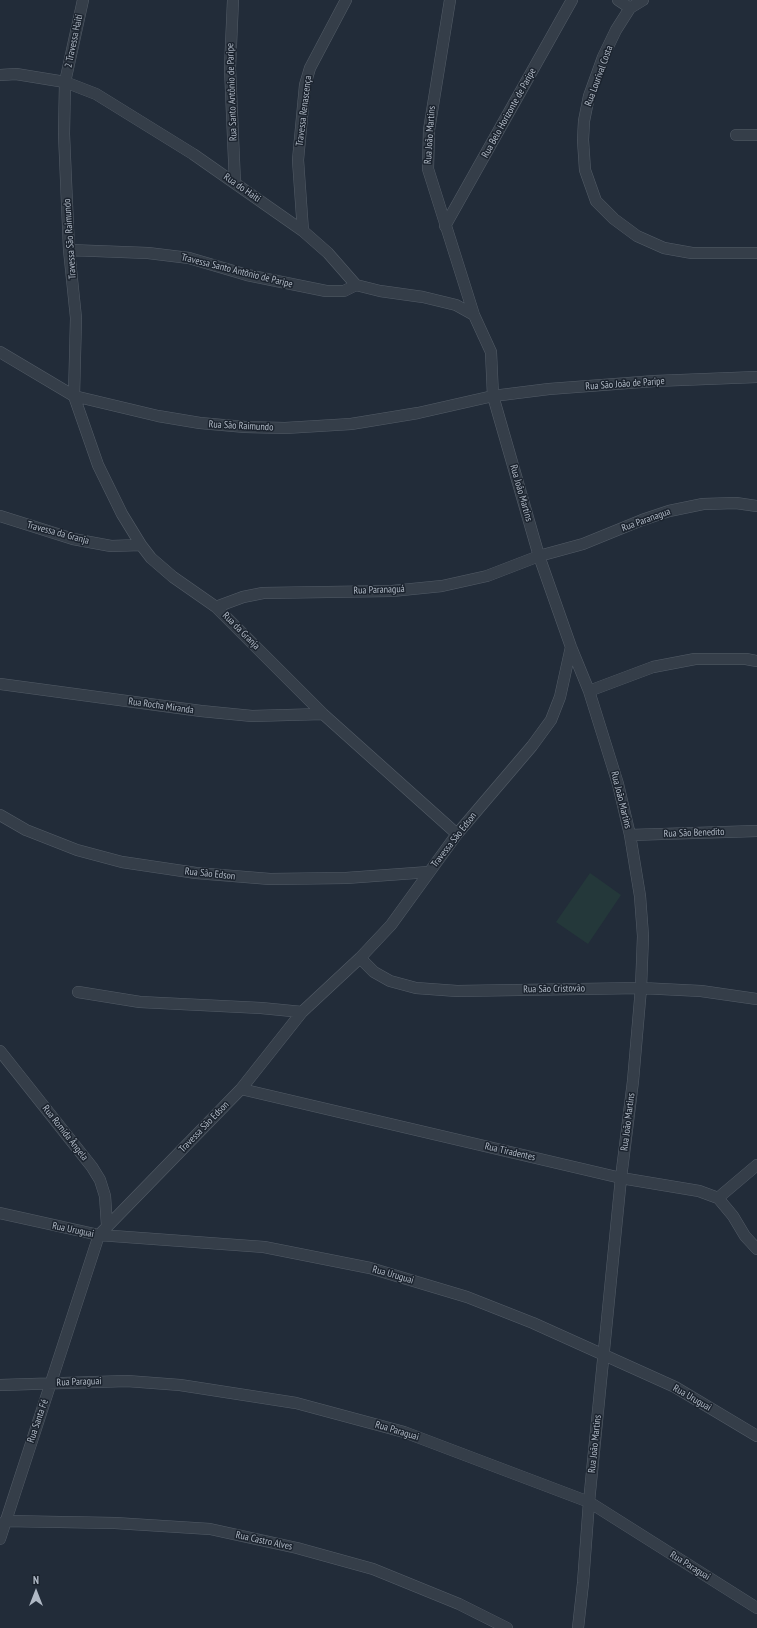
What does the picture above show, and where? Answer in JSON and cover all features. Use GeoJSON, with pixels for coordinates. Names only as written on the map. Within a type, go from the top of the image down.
{"type":"FeatureCollection","features":[{"type":"Feature","properties":{"kind":"street","name":"2 Travessa Haiti"},"geometry":{"type":"LineString","coordinates":[[65,82],[83,0]]}},
{"type":"Feature","properties":{"kind":"street","name":"Rua Santo Antônio de Paripe"},"geometry":{"type":"LineString","coordinates":[[233,0],[230,68],[235,184]]}},
{"type":"Feature","properties":{"kind":"street","name":"Travessa Renascença"},"geometry":{"type":"LineString","coordinates":[[303,231],[298,160],[305,85],[310,68],[346,0]]}},
{"type":"Feature","properties":{"kind":"street","name":"Rua João Martins"},"geometry":{"type":"LineString","coordinates":[[450,0],[434,95],[428,146],[428,169],[474,315],[491,352],[493,396],[539,556],[588,691],[618,784],[630,835],[640,896],[643,936],[641,988],[633,1081],[621,1178],[588,1502],[583,1583],[578,1628]]}},
{"type":"Feature","properties":{"kind":"street","name":"Rua Belo Horizonte de Paripe"},"geometry":{"type":"LineString","coordinates":[[445,226],[572,0]]}},
{"type":"Feature","properties":{"kind":"street"},"geometry":{"type":"LineString","coordinates":[[618,0],[630,8]]}},
{"type":"Feature","properties":{"kind":"street","name":"Rua Lourival Costa"},"geometry":{"type":"LineString","coordinates":[[643,0],[630,8],[616,30],[603,57],[589,96],[584,121],[583,140],[585,170],[596,201],[614,219],[637,236],[664,248],[692,253],[757,254]]}},
{"type":"Feature","properties":{"kind":"street","name":"Rua do Haiti"},"geometry":{"type":"LineString","coordinates":[[0,75],[16,74],[65,82],[96,94],[193,154],[303,231],[328,253],[356,285]]}},
{"type":"Feature","properties":{"kind":"street","name":"Travessa São Raimundo"},"geometry":{"type":"LineString","coordinates":[[65,82],[64,134],[69,250],[76,318],[74,396]]}},
{"type":"Feature","properties":{"kind":"street"},"geometry":{"type":"LineString","coordinates":[[736,135],[757,135]]}},
{"type":"Feature","properties":{"kind":"street","name":"Travessa Santo Antōnio de Paripe"},"geometry":{"type":"LineString","coordinates":[[69,250],[148,253],[189,258],[247,275],[326,291],[344,291],[356,285]]}},
{"type":"Feature","properties":{"kind":"street"},"geometry":{"type":"LineString","coordinates":[[356,285],[380,291],[423,297],[456,306],[474,315]]}},
{"type":"Feature","properties":{"kind":"street","name":"Rua São Raimundo"},"geometry":{"type":"LineString","coordinates":[[0,352],[74,396],[158,416],[200,423],[278,428],[352,424],[418,413],[493,396]]}},
{"type":"Feature","properties":{"kind":"street","name":"Rua São João de Paripe"},"geometry":{"type":"LineString","coordinates":[[493,396],[549,389],[655,381],[757,377]]}},
{"type":"Feature","properties":{"kind":"street","name":"Rua da Granja"},"geometry":{"type":"LineString","coordinates":[[74,396],[98,465],[122,514],[151,558],[173,577],[216,607],[323,714],[457,834]]}},
{"type":"Feature","properties":{"kind":"street","name":"Rua Paranagua"},"geometry":{"type":"LineString","coordinates":[[539,556],[583,544],[642,520],[670,511],[703,504],[736,503],[757,506]]}},
{"type":"Feature","properties":{"kind":"street","name":"Travessa da Granja"},"geometry":{"type":"LineString","coordinates":[[0,516],[73,540],[111,546],[141,545]]}},
{"type":"Feature","properties":{"kind":"street","name":"Rua Paranaguá"},"geometry":{"type":"LineString","coordinates":[[216,607],[243,597],[263,593],[392,591],[442,586],[487,576],[539,556]]}},
{"type":"Feature","properties":{"kind":"street","name":"Travessa São Edson"},"geometry":{"type":"LineString","coordinates":[[99,1235],[107,1225],[241,1089],[302,1012],[360,958],[391,925],[457,834],[532,746],[551,720],[560,697],[571,647]]}},
{"type":"Feature","properties":{"kind":"street"},"geometry":{"type":"LineString","coordinates":[[588,691],[653,667],[695,659],[746,659],[757,661]]}},
{"type":"Feature","properties":{"kind":"street","name":"Rua Rocha Miranda"},"geometry":{"type":"LineString","coordinates":[[0,684],[201,711],[252,716],[323,714]]}},
{"type":"Feature","properties":{"kind":"street","name":"Rua São Edson"},"geometry":{"type":"LineString","coordinates":[[0,815],[26,830],[77,850],[122,862],[196,873],[270,879],[346,878],[429,872]]}},
{"type":"Feature","properties":{"kind":"street","name":"Rua São Benedito"},"geometry":{"type":"LineString","coordinates":[[630,835],[757,830]]}},
{"type":"Feature","properties":{"kind":"street","name":"Rua São Cristovão"},"geometry":{"type":"LineString","coordinates":[[360,958],[374,972],[390,981],[416,988],[457,991],[641,988],[701,992],[757,999]]}},
{"type":"Feature","properties":{"kind":"street"},"geometry":{"type":"LineString","coordinates":[[78,992],[140,1002],[261,1008],[302,1012]]}},
{"type":"Feature","properties":{"kind":"street","name":"Rua Romida Ângela"},"geometry":{"type":"LineString","coordinates":[[0,1051],[92,1167],[100,1180],[105,1196],[107,1225]]}},
{"type":"Feature","properties":{"kind":"street","name":"Rua Tiradentes"},"geometry":{"type":"LineString","coordinates":[[241,1089],[621,1178],[699,1191],[718,1198],[733,1216],[745,1236],[757,1248]]}},
{"type":"Feature","properties":{"kind":"street"},"geometry":{"type":"LineString","coordinates":[[718,1198],[757,1165]]}},
{"type":"Feature","properties":{"kind":"street","name":"Rua Uruguai"},"geometry":{"type":"LineString","coordinates":[[0,1213],[99,1235],[264,1247],[370,1268],[467,1297],[533,1323],[675,1387],[757,1436]]}},
{"type":"Feature","properties":{"kind":"street","name":"Rua Santa Fé"},"geometry":{"type":"LineString","coordinates":[[0,1539],[99,1235]]}},
{"type":"Feature","properties":{"kind":"street","name":"Rua Paraguai"},"geometry":{"type":"LineString","coordinates":[[0,1385],[135,1381],[180,1385],[296,1403],[404,1432],[588,1502],[757,1608]]}},
{"type":"Feature","properties":{"kind":"street","name":"Rua Castro Alves"},"geometry":{"type":"LineString","coordinates":[[5,1521],[115,1523],[210,1529],[297,1548],[373,1569],[459,1604],[507,1628]]}},
{"type":"Feature","properties":{"kind":"green space"},"geometry":{"type":"Polygon","coordinates":[[[590,873],[621,895],[588,944],[556,922],[590,873]]]}}]}
